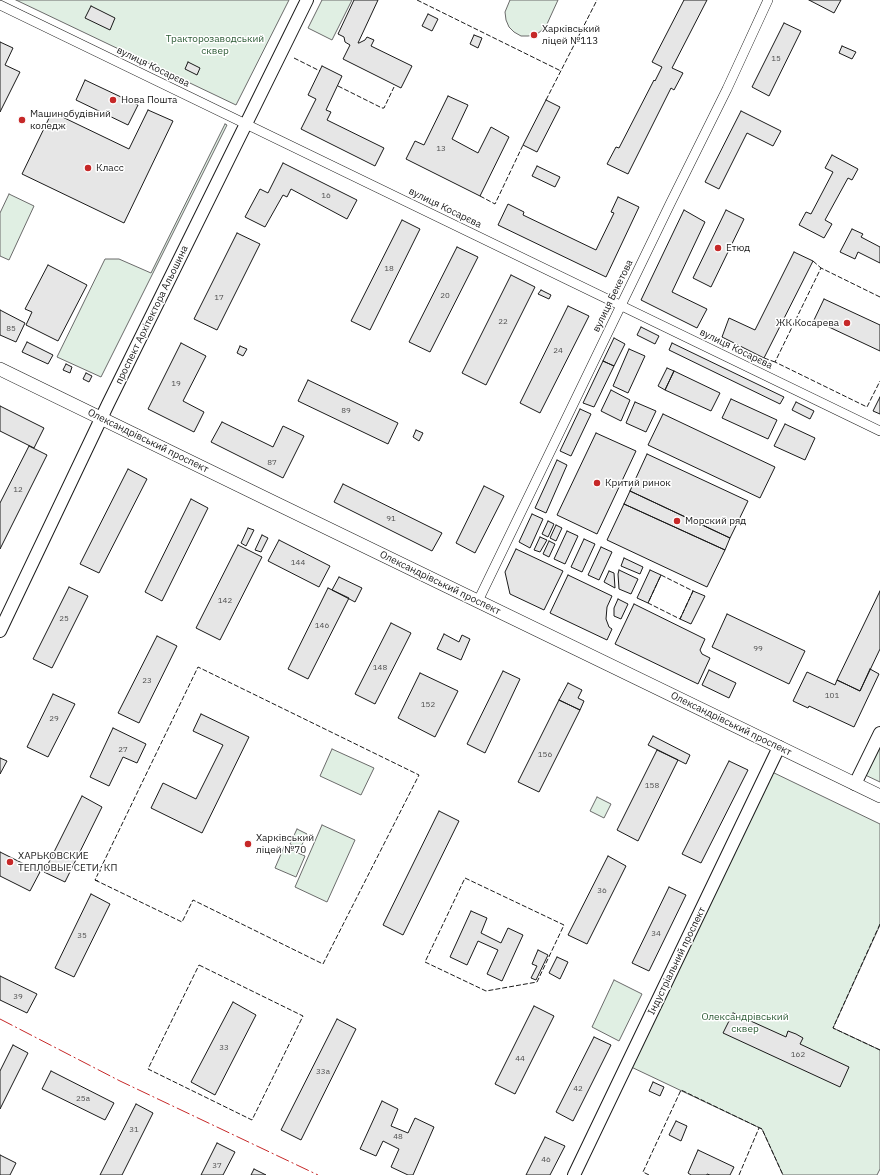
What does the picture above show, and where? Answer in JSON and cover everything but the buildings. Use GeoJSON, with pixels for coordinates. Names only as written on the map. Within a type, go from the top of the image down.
{"type":"FeatureCollection","features":[{"type":"Feature","properties":{"kind":"main road","name":"Олександрівський проспект"},"geometry":{"type":"LineString","coordinates":[[0,368],[880,796]]}},
{"type":"Feature","properties":{"kind":"street","name":"проспект Архітектора Альошина"},"geometry":{"type":"LineString","coordinates":[[0,630],[307,0]]}},
{"type":"Feature","properties":{"kind":"street","name":"вулиця Бекетова"},"geometry":{"type":"LineString","coordinates":[[478,601],[727,89],[768,0]]}},
{"type":"Feature","properties":{"kind":"street","name":"вулиця Косарєва"},"geometry":{"type":"LineString","coordinates":[[0,5],[880,431]]}},
{"type":"Feature","properties":{"kind":"street"},"geometry":{"type":"LineString","coordinates":[[855,784],[880,733]]}},
{"type":"Feature","properties":{"kind":"street","name":"Індустріальний проспект"},"geometry":{"type":"LineString","coordinates":[[574,1175],[779,747]]}},
{"type":"Feature","properties":{"kind":"green space","name":"Тракторозаводський сквер"},"geometry":{"type":"Polygon","coordinates":[[[16,0],[289,0],[236,105],[16,0]]]}},
{"type":"Feature","properties":{"kind":"green space"},"geometry":{"type":"Polygon","coordinates":[[[322,0],[352,0],[332,40],[308,28],[322,0]]]}},
{"type":"Feature","properties":{"kind":"green space"},"geometry":{"type":"Polygon","coordinates":[[[510,0],[558,0],[547,24],[542,30],[536,35],[521,36],[509,27],[506,20],[505,12],[510,0]]]}},
{"type":"Feature","properties":{"kind":"green space"},"geometry":{"type":"Polygon","coordinates":[[[225,124],[227,125],[101,377],[57,357],[105,259],[119,259],[151,273],[225,124]]]}},
{"type":"Feature","properties":{"kind":"green space"},"geometry":{"type":"Polygon","coordinates":[[[9,194],[34,206],[9,260],[0,256],[0,213],[9,194]]]}},
{"type":"Feature","properties":{"kind":"green space"},"geometry":{"type":"Polygon","coordinates":[[[880,734],[880,782],[861,773],[880,734]]]}},
{"type":"Feature","properties":{"kind":"green space"},"geometry":{"type":"Polygon","coordinates":[[[332,749],[374,768],[361,795],[320,776],[332,749]]]}},
{"type":"Feature","properties":{"kind":"green space","name":"Олександрівський сквер"},"geometry":{"type":"Polygon","coordinates":[[[768,770],[880,824],[880,925],[833,1028],[880,1050],[880,1169],[877,1175],[783,1175],[762,1129],[627,1065],[768,770]]]}},
{"type":"Feature","properties":{"kind":"green space"},"geometry":{"type":"Polygon","coordinates":[[[597,797],[611,804],[604,818],[590,811],[597,797]]]}},
{"type":"Feature","properties":{"kind":"green space"},"geometry":{"type":"Polygon","coordinates":[[[322,825],[355,840],[327,902],[295,887],[322,825]]]}},
{"type":"Feature","properties":{"kind":"green space"},"geometry":{"type":"Polygon","coordinates":[[[297,829],[307,834],[300,849],[290,844],[297,829]]]}},
{"type":"Feature","properties":{"kind":"green space"},"geometry":{"type":"Polygon","coordinates":[[[284,847],[305,856],[296,877],[275,868],[284,847]]]}},
{"type":"Feature","properties":{"kind":"green space"},"geometry":{"type":"Polygon","coordinates":[[[614,980],[642,994],[619,1041],[592,1027],[614,980]]]}},
{"type":"Feature","properties":{"kind":"fence"},"geometry":{"type":"LineString","coordinates":[[417,0],[561,71]]}},
{"type":"Feature","properties":{"kind":"fence"},"geometry":{"type":"LineString","coordinates":[[546,100],[597,0]]}},
{"type":"Feature","properties":{"kind":"fence"},"geometry":{"type":"LineString","coordinates":[[294,58],[320,71]]}},
{"type":"Feature","properties":{"kind":"fence"},"geometry":{"type":"LineString","coordinates":[[338,86],[382,108],[384,108],[394,87]]}},
{"type":"Feature","properties":{"kind":"fence"},"geometry":{"type":"LineString","coordinates":[[480,196],[495,204],[523,145]]}},
{"type":"Feature","properties":{"kind":"fence"},"geometry":{"type":"LineString","coordinates":[[813,261],[821,268]]}},
{"type":"Feature","properties":{"kind":"fence"},"geometry":{"type":"LineString","coordinates":[[880,297],[821,268],[775,362],[867,407],[880,381]]}},
{"type":"Feature","properties":{"kind":"fence"},"geometry":{"type":"LineString","coordinates":[[764,358],[775,362]]}},
{"type":"Feature","properties":{"kind":"fence"},"geometry":{"type":"LineString","coordinates":[[661,575],[693,591],[680,619],[648,603],[661,575]]}},
{"type":"Feature","properties":{"kind":"fence"},"geometry":{"type":"LineString","coordinates":[[95,880],[182,922],[193,900],[323,964],[419,775],[198,667],[95,880],[98,881]]}},
{"type":"Feature","properties":{"kind":"fence"},"geometry":{"type":"LineString","coordinates":[[465,878],[564,925],[537,982],[486,991],[425,962],[465,878]]}},
{"type":"Feature","properties":{"kind":"fence"},"geometry":{"type":"LineString","coordinates":[[880,924],[833,1028],[880,1050]]}},
{"type":"Feature","properties":{"kind":"fence"},"geometry":{"type":"LineString","coordinates":[[199,965],[303,1016],[252,1120],[148,1069],[199,965]]}},
{"type":"Feature","properties":{"kind":"fence"},"geometry":{"type":"LineString","coordinates":[[649,1175],[643,1172],[681,1090],[762,1129],[783,1175]]}},
{"type":"Feature","properties":{"kind":"fence"},"geometry":{"type":"LineString","coordinates":[[739,1175],[759,1128]]}},
{"type":"Feature","properties":{"kind":"power"},"geometry":{"type":"LineString","coordinates":[[0,1019],[120,1081],[318,1175]]}},
{"type":"Feature","properties":{"kind":"place","name":"Харківський ліцей №113"},"geometry":{"type":"Point","coordinates":[534,35]}},
{"type":"Feature","properties":{"kind":"place","name":"Нова Пошта"},"geometry":{"type":"Point","coordinates":[113,100]}},
{"type":"Feature","properties":{"kind":"place","name":"Машинобудівний коледж"},"geometry":{"type":"Point","coordinates":[22,120]}},
{"type":"Feature","properties":{"kind":"place","name":"Класс"},"geometry":{"type":"Point","coordinates":[88,168]}},
{"type":"Feature","properties":{"kind":"place","name":"Етюд"},"geometry":{"type":"Point","coordinates":[718,248]}},
{"type":"Feature","properties":{"kind":"place","name":"ЖК Косарева"},"geometry":{"type":"Point","coordinates":[847,323]}},
{"type":"Feature","properties":{"kind":"place","name":"Критий ринок"},"geometry":{"type":"Point","coordinates":[597,483]}},
{"type":"Feature","properties":{"kind":"place","name":"Морский ряд"},"geometry":{"type":"Point","coordinates":[677,521]}},
{"type":"Feature","properties":{"kind":"place","name":"Харківський ліцей №70"},"geometry":{"type":"Point","coordinates":[248,844]}},
{"type":"Feature","properties":{"kind":"place","name":"ХАРЬКОВСКИЕ ТЕПЛОВЫЕ СЕТИ, КП"},"geometry":{"type":"Point","coordinates":[10,862]}}]}
